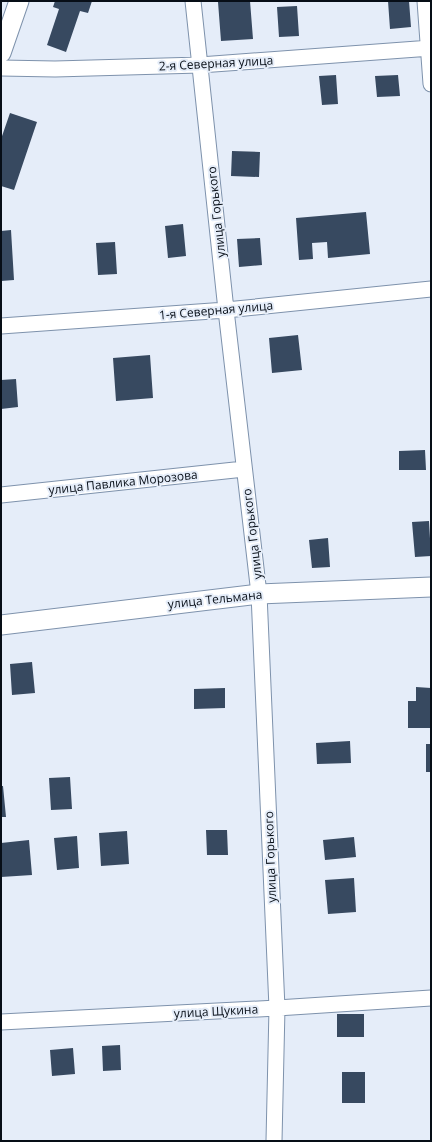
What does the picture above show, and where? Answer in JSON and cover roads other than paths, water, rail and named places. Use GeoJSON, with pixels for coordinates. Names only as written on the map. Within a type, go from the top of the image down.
{"type":"FeatureCollection","features":[{"type":"Feature","properties":{"kind":"street"},"geometry":{"type":"LineString","coordinates":[[1,53],[19,1]]}},
{"type":"Feature","properties":{"kind":"street","name":"улица Горького"},"geometry":{"type":"LineString","coordinates":[[193,1],[226,310],[259,594],[277,1008],[274,1141]]}},
{"type":"Feature","properties":{"kind":"street"},"geometry":{"type":"LineString","coordinates":[[425,1],[430,48],[431,84]]}},
{"type":"Feature","properties":{"kind":"street","name":"2-я Северная улица"},"geometry":{"type":"LineString","coordinates":[[1,68],[55,69],[200,65],[430,48]]}},
{"type":"Feature","properties":{"kind":"street","name":"1-я Северная улица"},"geometry":{"type":"LineString","coordinates":[[1,326],[226,310],[431,289]]}},
{"type":"Feature","properties":{"kind":"street","name":"улица Павлика Морозова"},"geometry":{"type":"LineString","coordinates":[[1,495],[244,469]]}},
{"type":"Feature","properties":{"kind":"street","name":"улица Тельмана"},"geometry":{"type":"LineString","coordinates":[[1,625],[259,594],[431,587]]}},
{"type":"Feature","properties":{"kind":"street","name":"улица Щукина"},"geometry":{"type":"LineString","coordinates":[[1,1022],[277,1008],[431,998]]}}]}
